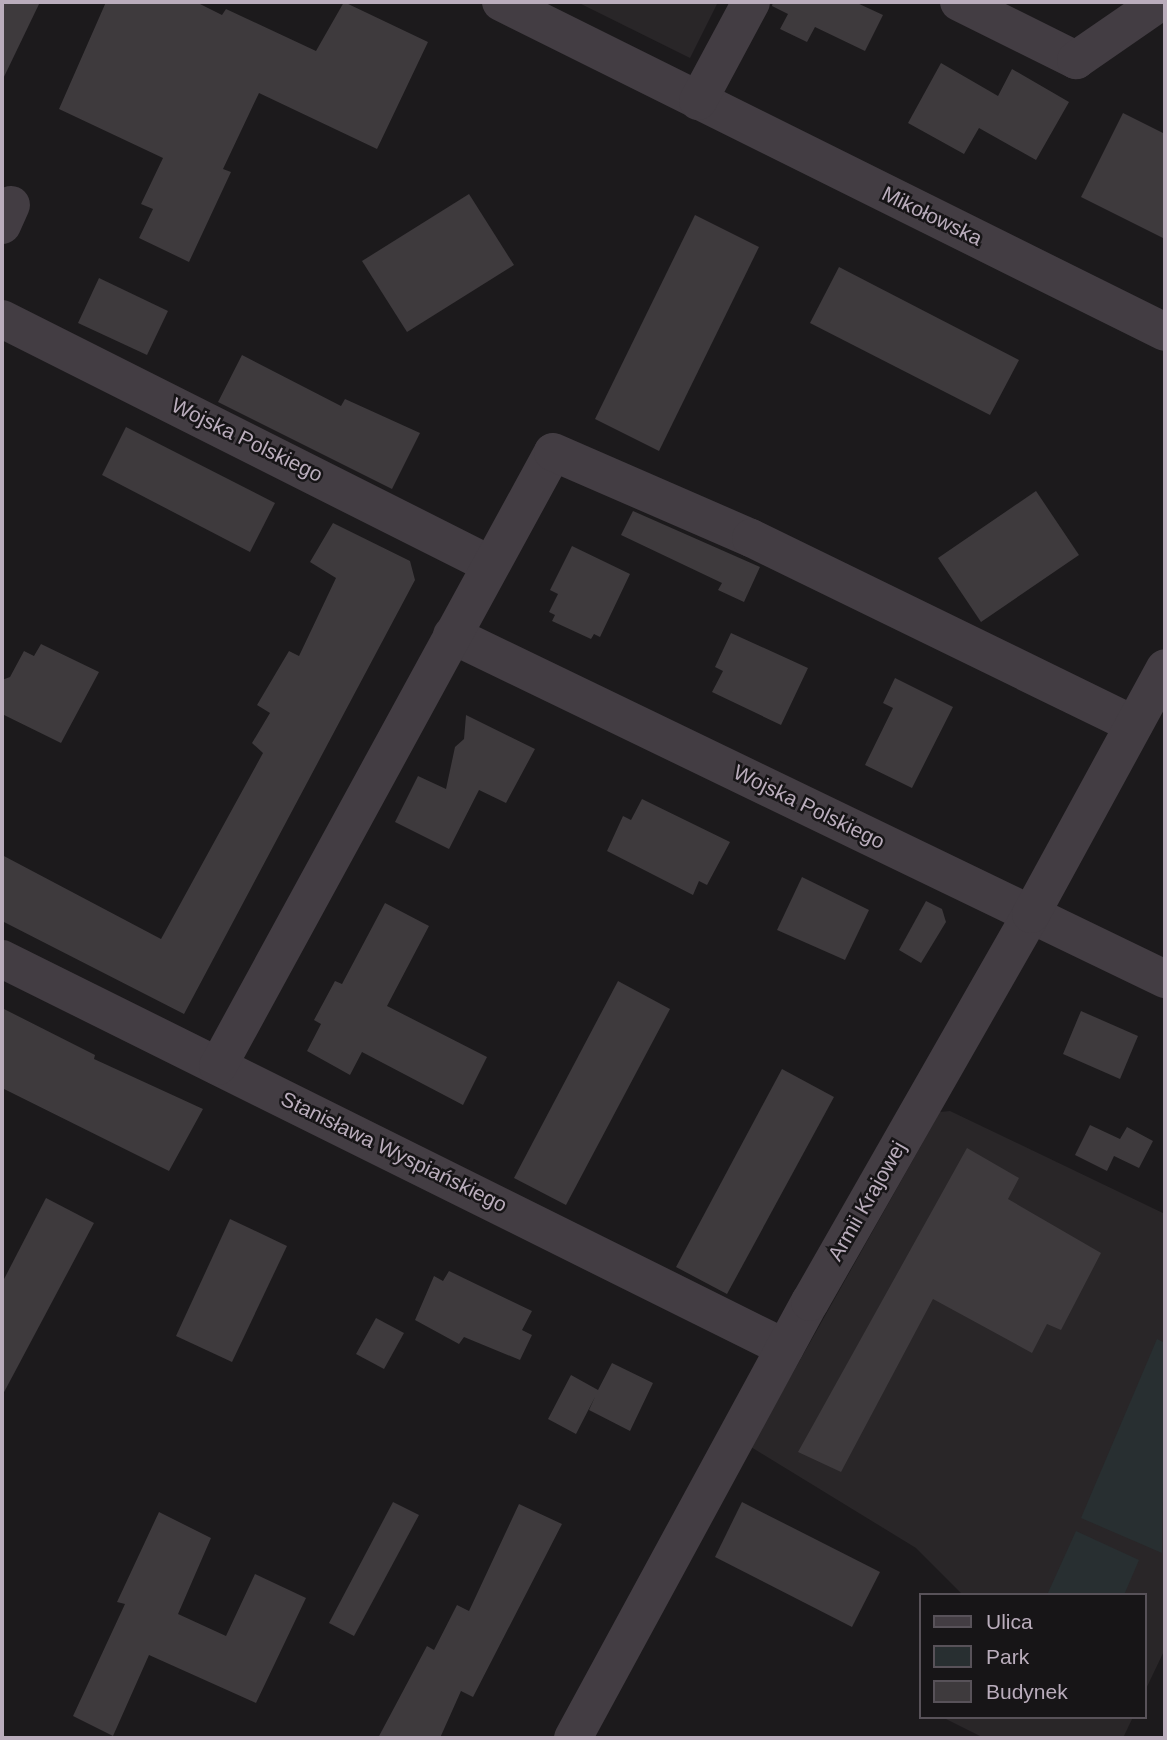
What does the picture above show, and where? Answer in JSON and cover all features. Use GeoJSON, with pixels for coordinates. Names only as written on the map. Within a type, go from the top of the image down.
{"type":"FeatureCollection","features":[{"type":"Feature","properties":{"kind":"street","name":"Mikołowska"},"geometry":{"type":"LineString","coordinates":[[501,2],[1165,332]]}},
{"type":"Feature","properties":{"kind":"street"},"geometry":{"type":"LineString","coordinates":[[698,101],[751,2]]}},
{"type":"Feature","properties":{"kind":"street"},"geometry":{"type":"LineString","coordinates":[[959,2],[1076,60],[1160,2]]}},
{"type":"Feature","properties":{"kind":"street","name":"Wojska Polskiego"},"geometry":{"type":"LineString","coordinates":[[2,319],[491,565]]}},
{"type":"Feature","properties":{"kind":"street"},"geometry":{"type":"LineString","coordinates":[[218,1066],[553,452],[751,538],[1135,725]]}},
{"type":"Feature","properties":{"kind":"street","name":"Wojska Polskiego"},"geometry":{"type":"LineString","coordinates":[[453,635],[1165,979]]}},
{"type":"Feature","properties":{"kind":"street","name":"Armii Krajowej"},"geometry":{"type":"LineString","coordinates":[[573,1738],[785,1348],[1031,914],[1165,668]]}},
{"type":"Feature","properties":{"kind":"street","name":"Stanisława Wyspiańskiego"},"geometry":{"type":"LineString","coordinates":[[2,959],[785,1348]]}},
{"type":"Feature","properties":{"kind":"shaded area"},"geometry":{"type":"Polygon","coordinates":[[[577,2],[718,2],[690,58],[577,2]]]}},
{"type":"Feature","properties":{"kind":"shaded area"},"geometry":{"type":"Polygon","coordinates":[[[950,1111],[1165,1214],[1165,1649],[1146,1689],[1146,1593],[961,1593],[916,1548],[751,1447],[940,1112],[950,1111]]]}},
{"type":"Feature","properties":{"kind":"shaded area"},"geometry":{"type":"Polygon","coordinates":[[[946,1719],[1132,1719],[1123,1738],[984,1738],[946,1719]]]}},
{"type":"Feature","properties":{"kind":"green space"},"geometry":{"type":"Polygon","coordinates":[[[1157,1339],[1165,1343],[1162,1553],[1081,1518],[1157,1339]]]}},
{"type":"Feature","properties":{"kind":"green space"},"geometry":{"type":"Polygon","coordinates":[[[1076,1531],[1139,1560],[1125,1593],[1048,1593],[1076,1531]]]}},
{"type":"Feature","properties":{"kind":"building"},"geometry":{"type":"Polygon","coordinates":[[[2,2],[40,2],[2,81],[2,2]]]}},
{"type":"Feature","properties":{"kind":"building"},"geometry":{"type":"Polygon","coordinates":[[[106,2],[196,2],[222,15],[226,9],[316,51],[344,2],[428,42],[377,149],[259,93],[223,169],[231,172],[189,262],[139,238],[153,209],[141,204],[163,158],[59,109],[106,2]]]}},
{"type":"Feature","properties":{"kind":"building"},"geometry":{"type":"Polygon","coordinates":[[[773,2],[855,2],[883,15],[865,51],[815,27],[807,42],[780,29],[788,14],[772,6],[773,2]]]}},
{"type":"Feature","properties":{"kind":"building"},"geometry":{"type":"Polygon","coordinates":[[[941,63],[998,96],[1012,69],[1069,102],[1036,160],[979,128],[964,154],[908,123],[941,63]]]}},
{"type":"Feature","properties":{"kind":"building"},"geometry":{"type":"Polygon","coordinates":[[[1123,113],[1165,134],[1165,239],[1081,197],[1123,113]]]}},
{"type":"Feature","properties":{"kind":"building"},"geometry":{"type":"Polygon","coordinates":[[[469,194],[514,265],[407,332],[362,261],[469,194]]]}},
{"type":"Feature","properties":{"kind":"building"},"geometry":{"type":"Polygon","coordinates":[[[695,215],[759,247],[659,451],[595,419],[695,215]]]}},
{"type":"Feature","properties":{"kind":"building"},"geometry":{"type":"Polygon","coordinates":[[[839,267],[1019,360],[990,415],[810,323],[839,267]]]}},
{"type":"Feature","properties":{"kind":"building"},"geometry":{"type":"Polygon","coordinates":[[[99,278],[168,311],[147,355],[78,323],[99,278]]]}},
{"type":"Feature","properties":{"kind":"building"},"geometry":{"type":"Polygon","coordinates":[[[242,355],[341,406],[345,399],[420,433],[392,489],[218,402],[242,355]]]}},
{"type":"Feature","properties":{"kind":"building"},"geometry":{"type":"Polygon","coordinates":[[[126,427],[275,503],[250,552],[102,475],[126,427]]]}},
{"type":"Feature","properties":{"kind":"building"},"geometry":{"type":"Polygon","coordinates":[[[1036,491],[1079,555],[981,622],[938,558],[1036,491]]]}},
{"type":"Feature","properties":{"kind":"building"},"geometry":{"type":"Polygon","coordinates":[[[633,511],[760,567],[744,602],[718,590],[722,583],[621,535],[633,511]]]}},
{"type":"Feature","properties":{"kind":"building"},"geometry":{"type":"Polygon","coordinates":[[[333,523],[410,561],[415,580],[184,1014],[2,921],[2,855],[161,939],[263,753],[252,743],[270,713],[257,705],[289,651],[299,656],[336,578],[310,562],[333,523]]]}},
{"type":"Feature","properties":{"kind":"building"},"geometry":{"type":"Polygon","coordinates":[[[572,546],[630,574],[600,637],[594,634],[591,639],[552,621],[555,615],[549,612],[558,594],[550,590],[572,546]]]}},
{"type":"Feature","properties":{"kind":"building"},"geometry":{"type":"Polygon","coordinates":[[[731,633],[808,668],[781,725],[712,692],[723,671],[715,667],[731,633]]]}},
{"type":"Feature","properties":{"kind":"building"},"geometry":{"type":"Polygon","coordinates":[[[41,644],[99,672],[61,743],[2,714],[2,680],[10,677],[24,651],[34,656],[41,644]]]}},
{"type":"Feature","properties":{"kind":"building"},"geometry":{"type":"Polygon","coordinates":[[[895,678],[953,707],[912,788],[865,765],[893,708],[883,703],[895,678]]]}},
{"type":"Feature","properties":{"kind":"building"},"geometry":{"type":"Polygon","coordinates":[[[466,715],[535,749],[506,803],[479,790],[449,849],[395,822],[418,776],[446,789],[455,747],[464,739],[466,715]]]}},
{"type":"Feature","properties":{"kind":"building"},"geometry":{"type":"Polygon","coordinates":[[[642,799],[730,842],[707,885],[699,881],[693,895],[607,851],[623,816],[631,820],[642,799]]]}},
{"type":"Feature","properties":{"kind":"building"},"geometry":{"type":"Polygon","coordinates":[[[802,877],[869,910],[845,960],[777,930],[802,877]]]}},
{"type":"Feature","properties":{"kind":"building"},"geometry":{"type":"Polygon","coordinates":[[[926,901],[942,909],[946,922],[921,963],[899,950],[926,901]]]}},
{"type":"Feature","properties":{"kind":"building"},"geometry":{"type":"Polygon","coordinates":[[[385,903],[429,926],[387,1006],[487,1057],[463,1105],[362,1052],[350,1075],[307,1051],[321,1024],[314,1020],[335,981],[342,984],[385,903]]]}},
{"type":"Feature","properties":{"kind":"building"},"geometry":{"type":"Polygon","coordinates":[[[618,981],[670,1009],[566,1205],[514,1178],[618,981]]]}},
{"type":"Feature","properties":{"kind":"building"},"geometry":{"type":"Polygon","coordinates":[[[2,1008],[95,1055],[94,1059],[203,1109],[169,1171],[2,1088],[2,1008]]]}},
{"type":"Feature","properties":{"kind":"building"},"geometry":{"type":"Polygon","coordinates":[[[1081,1011],[1138,1036],[1120,1079],[1063,1054],[1081,1011]]]}},
{"type":"Feature","properties":{"kind":"building"},"geometry":{"type":"Polygon","coordinates":[[[782,1069],[834,1097],[727,1294],[676,1267],[782,1069]]]}},
{"type":"Feature","properties":{"kind":"building"},"geometry":{"type":"Polygon","coordinates":[[[1090,1125],[1120,1139],[1127,1127],[1153,1141],[1139,1168],[1114,1156],[1107,1171],[1075,1155],[1090,1125]]]}},
{"type":"Feature","properties":{"kind":"building"},"geometry":{"type":"Polygon","coordinates":[[[967,1148],[1019,1178],[1008,1199],[1101,1253],[1061,1330],[1047,1324],[1032,1353],[933,1299],[841,1472],[798,1452],[967,1148]]]}},
{"type":"Feature","properties":{"kind":"building"},"geometry":{"type":"Polygon","coordinates":[[[46,1198],[94,1223],[2,1396],[2,1283],[46,1198]]]}},
{"type":"Feature","properties":{"kind":"building"},"geometry":{"type":"Polygon","coordinates":[[[230,1219],[287,1246],[232,1362],[176,1336],[230,1219]]]}},
{"type":"Feature","properties":{"kind":"building"},"geometry":{"type":"Polygon","coordinates":[[[449,1271],[532,1311],[522,1330],[532,1335],[520,1360],[464,1337],[459,1344],[415,1320],[434,1276],[443,1281],[449,1271]]]}},
{"type":"Feature","properties":{"kind":"building"},"geometry":{"type":"Polygon","coordinates":[[[376,1318],[404,1333],[384,1369],[356,1354],[376,1318]]]}},
{"type":"Feature","properties":{"kind":"building"},"geometry":{"type":"Polygon","coordinates":[[[612,1363],[653,1383],[630,1431],[589,1410],[595,1397],[576,1434],[548,1419],[571,1375],[598,1390],[612,1363]]]}},
{"type":"Feature","properties":{"kind":"building"},"geometry":{"type":"Polygon","coordinates":[[[393,1502],[419,1515],[354,1636],[329,1623],[393,1502]]]}},
{"type":"Feature","properties":{"kind":"building"},"geometry":{"type":"Polygon","coordinates":[[[742,1502],[880,1572],[852,1627],[715,1557],[742,1502]]]}},
{"type":"Feature","properties":{"kind":"building"},"geometry":{"type":"Polygon","coordinates":[[[519,1504],[562,1524],[473,1697],[461,1691],[440,1738],[378,1738],[427,1646],[434,1650],[457,1605],[469,1611],[519,1504]]]}},
{"type":"Feature","properties":{"kind":"building"},"geometry":{"type":"Polygon","coordinates":[[[159,1512],[211,1538],[178,1614],[226,1636],[255,1574],[306,1598],[256,1703],[149,1655],[113,1736],[73,1716],[125,1604],[117,1602],[159,1512]]]}}]}
